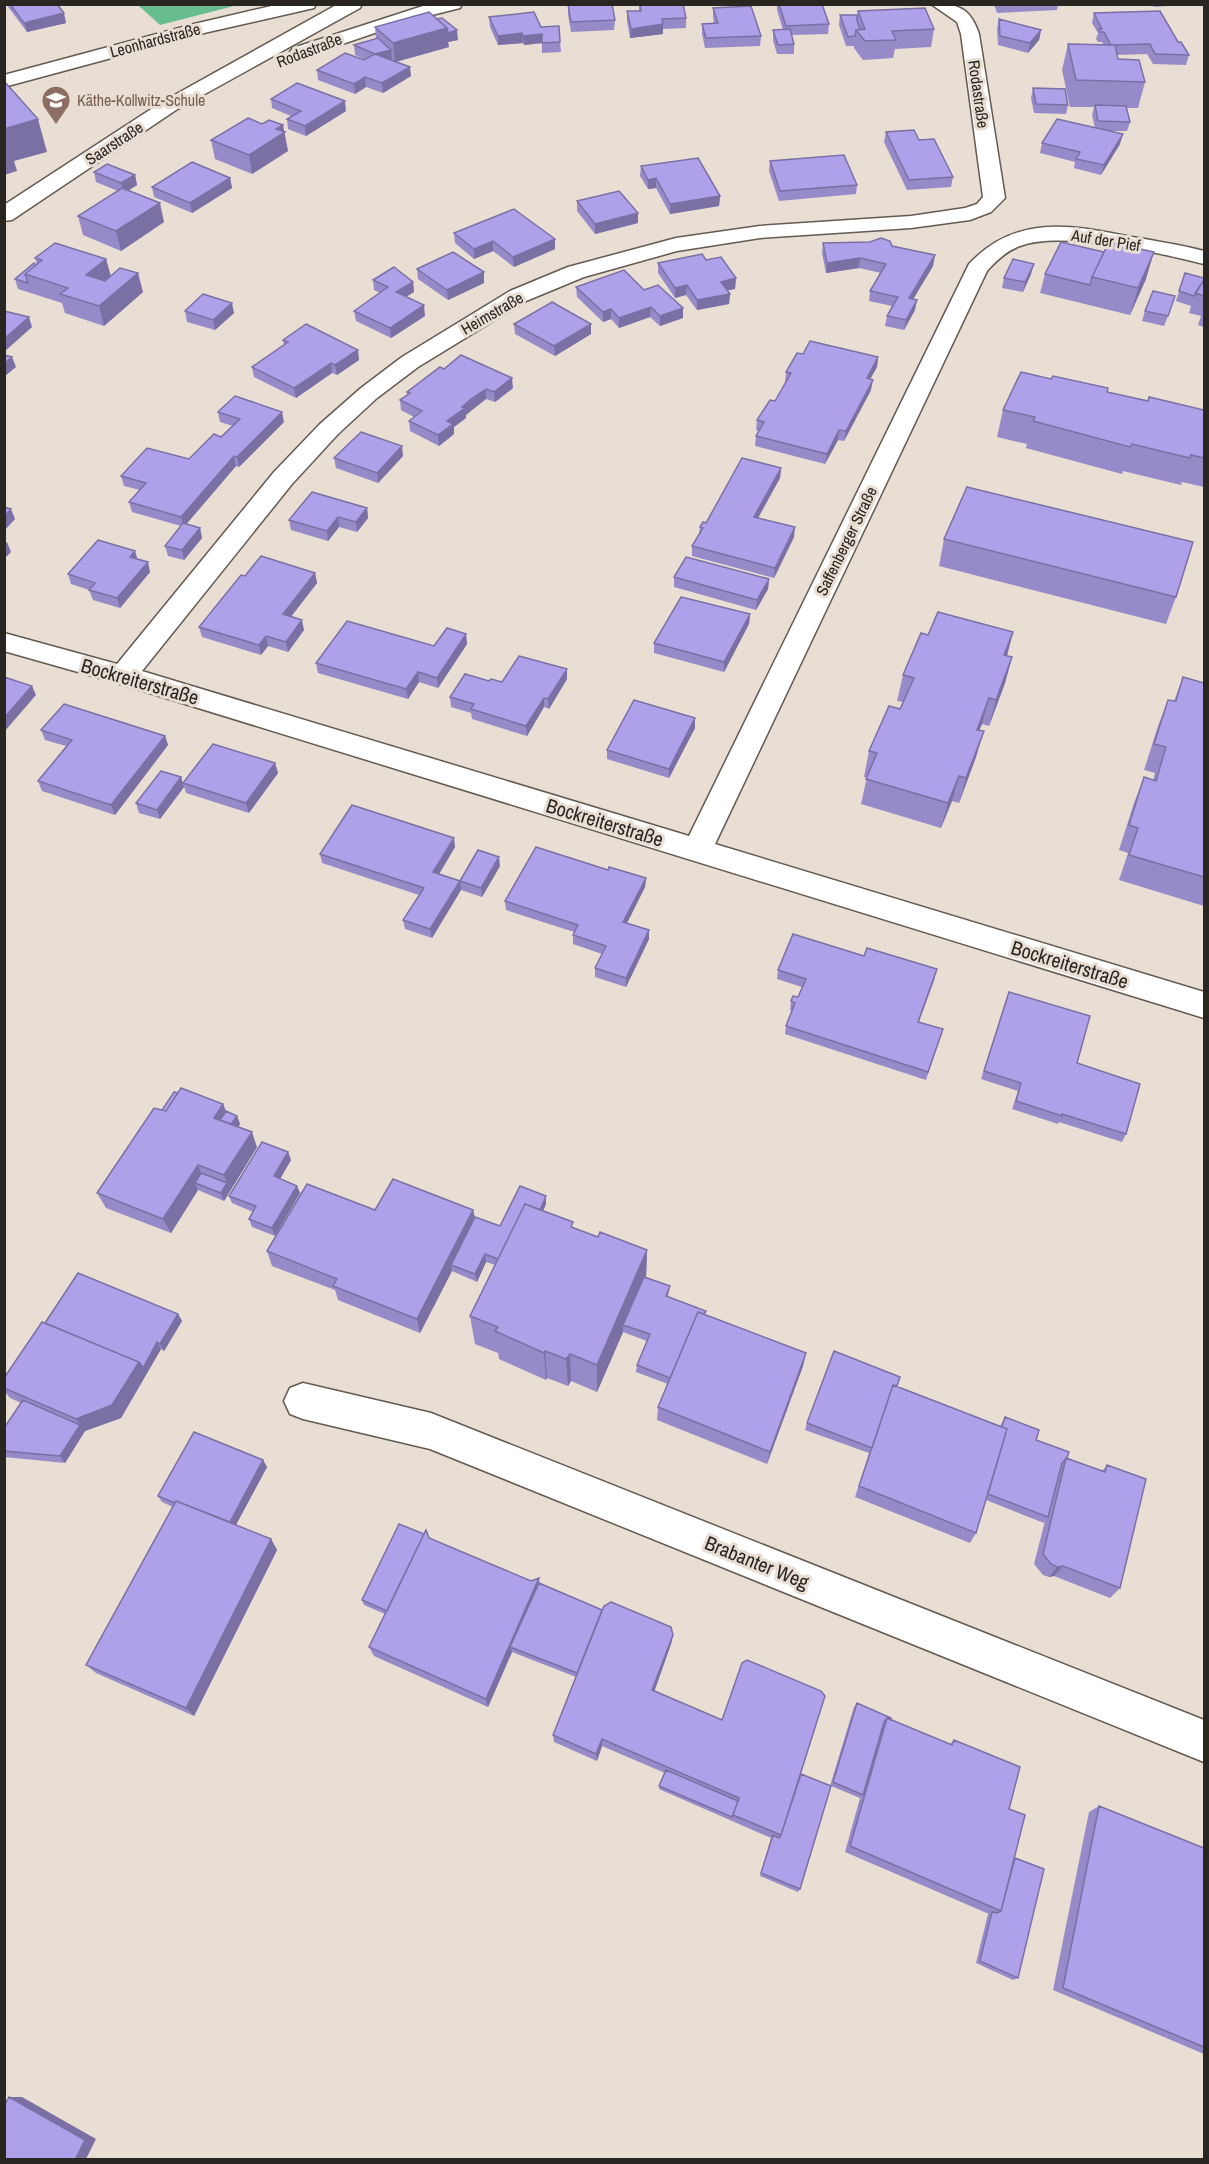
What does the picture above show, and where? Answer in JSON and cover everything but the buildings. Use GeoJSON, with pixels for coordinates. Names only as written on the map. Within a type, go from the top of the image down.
{"type":"FeatureCollection","features":[{"type":"Feature","properties":{"kind":"street","name":"Leonhardstraße"},"geometry":{"type":"LineString","coordinates":[[4,81],[220,23],[307,4]]}},
{"type":"Feature","properties":{"kind":"street","name":"Saarstraße"},"geometry":{"type":"LineString","coordinates":[[4,215],[170,106],[353,4]]}},
{"type":"Feature","properties":{"kind":"street","name":"Rodastraße"},"geometry":{"type":"LineString","coordinates":[[170,106],[318,45],[409,15],[453,4]]}},
{"type":"Feature","properties":{"kind":"street","name":"Rodastraße"},"geometry":{"type":"LineString","coordinates":[[940,4],[965,19],[970,34],[993,198]]}},
{"type":"Feature","properties":{"kind":"street","name":"Heimstraße"},"geometry":{"type":"LineString","coordinates":[[123,675],[283,478],[329,429],[369,393],[410,362],[518,296],[576,272],[676,244],[760,232],[911,222],[970,214],[984,208],[993,198]]}},
{"type":"Feature","properties":{"kind":"street","name":"Auf der Pief"},"geometry":{"type":"LineString","coordinates":[[1007,242],[1023,236],[1063,233],[1118,240],[1204,257]]}},
{"type":"Feature","properties":{"kind":"street","name":"Saffenberger Straße"},"geometry":{"type":"LineString","coordinates":[[697,850],[976,269],[986,256],[1007,242]]}},
{"type":"Feature","properties":{"kind":"street","name":"Bockreiterstraße"},"geometry":{"type":"LineString","coordinates":[[4,642],[123,675],[1204,1005]]}},
{"type":"Feature","properties":{"kind":"street","name":"Brabanter Weg"},"geometry":{"type":"LineString","coordinates":[[303,1401],[431,1431],[1204,1741]]}},
{"type":"Feature","properties":{"kind":"green space"},"geometry":{"type":"Polygon","coordinates":[[[138,5],[238,5],[160,25],[138,5]]]}},
{"type":"Feature","properties":{"kind":"place","name":"Käthe-Kollwitz-Schule"},"geometry":{"type":"Point","coordinates":[56,126]}}]}
